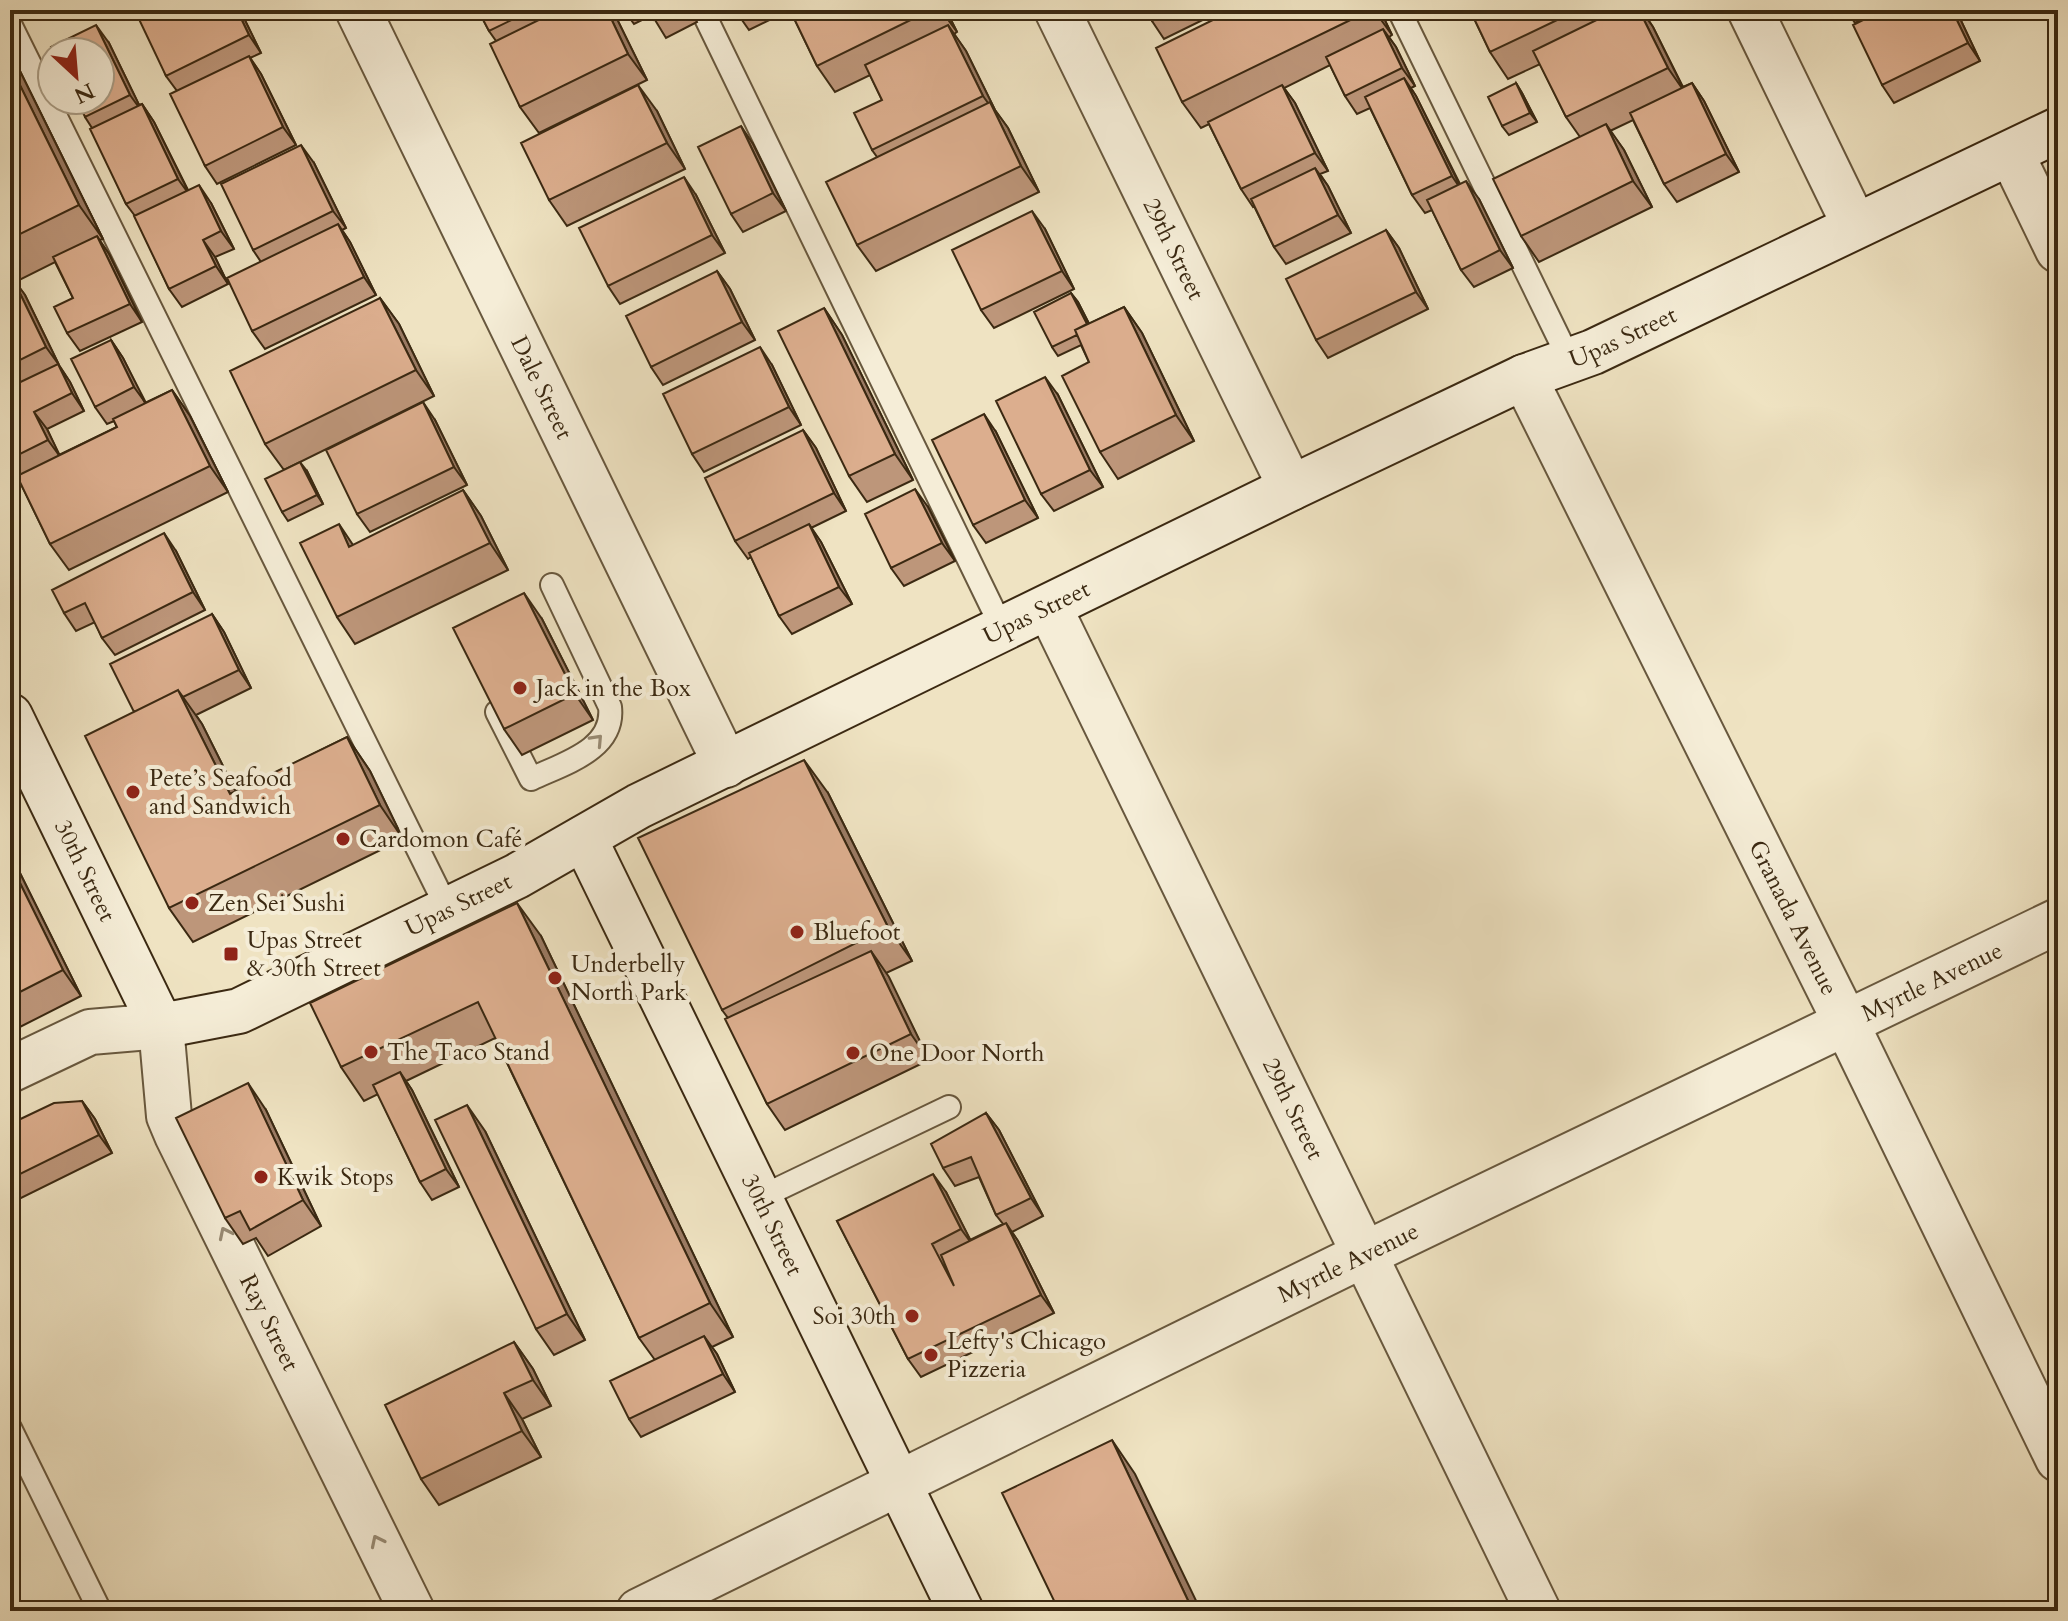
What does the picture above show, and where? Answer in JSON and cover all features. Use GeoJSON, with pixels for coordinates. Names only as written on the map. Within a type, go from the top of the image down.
{"type":"FeatureCollection","features":[{"type":"Feature","properties":{"kind":"street","name":"Dale Street"},"geometry":{"type":"LineString","coordinates":[[358,10],[726,765]]}},
{"type":"Feature","properties":{"kind":"street","name":"29th Street"},"geometry":{"type":"LineString","coordinates":[[1057,10],[1291,488]]}},
{"type":"Feature","properties":{"kind":"street"},"geometry":{"type":"LineString","coordinates":[[1750,10],[1855,226]]}},
{"type":"Feature","properties":{"kind":"street","name":"Upas Street"},"geometry":{"type":"LineString","coordinates":[[10,1070],[90,1032],[161,1026],[239,1011],[517,876],[639,806],[1291,488],[1524,377],[1570,361],[2058,130]]}},
{"type":"Feature","properties":{"kind":"street"},"geometry":{"type":"LineString","coordinates":[[2011,153],[2058,250]]}},
{"type":"Feature","properties":{"kind":"street","name":"Granada Avenue"},"geometry":{"type":"LineString","coordinates":[[1524,377],[1846,1023],[2058,1459]]}},
{"type":"Feature","properties":{"kind":"street","name":"29th Street"},"geometry":{"type":"LineString","coordinates":[[1049,607],[1538,1611]]}},
{"type":"Feature","properties":{"kind":"street","name":"30th Street"},"geometry":{"type":"LineString","coordinates":[[10,716],[161,1026]]}},
{"type":"Feature","properties":{"kind":"street","name":"30th Street"},"geometry":{"type":"LineString","coordinates":[[584,838],[961,1611]]}},
{"type":"Feature","properties":{"kind":"street","name":"Myrtle Avenue"},"geometry":{"type":"LineString","coordinates":[[639,1611],[1365,1254],[2058,921]]}},
{"type":"Feature","properties":{"kind":"street","name":"Ray Street"},"geometry":{"type":"LineString","coordinates":[[161,1026],[169,1116],[400,1607]]}},
{"type":"Feature","properties":{"kind":"lane"},"geometry":{"type":"LineString","coordinates":[[702,10],[1002,628]]}},
{"type":"Feature","properties":{"kind":"lane"},"geometry":{"type":"LineString","coordinates":[[1399,10],[1570,361]]}},
{"type":"Feature","properties":{"kind":"lane"},"geometry":{"type":"LineString","coordinates":[[10,24],[448,910]]}},
{"type":"Feature","properties":{"kind":"lane"},"geometry":{"type":"LineString","coordinates":[[490,698],[531,779],[582,754],[603,739],[611,720],[610,707],[552,585]]}},
{"type":"Feature","properties":{"kind":"lane"},"geometry":{"type":"LineString","coordinates":[[759,1198],[949,1107]]}},
{"type":"Feature","properties":{"kind":"lane"},"geometry":{"type":"LineString","coordinates":[[10,1428],[100,1611]]}},
{"type":"Feature","properties":{"kind":"building"},"geometry":{"type":"Polygon","coordinates":[[[148,10],[237,10],[249,35],[166,76],[137,15],[148,10]]]}},
{"type":"Feature","properties":{"kind":"building"},"geometry":{"type":"Polygon","coordinates":[[[478,10],[532,10],[489,31],[478,10]]]}},
{"type":"Feature","properties":{"kind":"building"},"geometry":{"type":"Polygon","coordinates":[[[559,10],[607,10],[628,54],[520,107],[490,44],[559,10]]]}},
{"type":"Feature","properties":{"kind":"building"},"geometry":{"type":"Polygon","coordinates":[[[649,10],[674,10],[654,20],[649,10]]]}},
{"type":"Feature","properties":{"kind":"building"},"geometry":{"type":"Polygon","coordinates":[[[790,10],[931,10],[817,66],[790,10]]]}},
{"type":"Feature","properties":{"kind":"building"},"geometry":{"type":"Polygon","coordinates":[[[1146,10],[1174,10],[1152,21],[1146,10]]]}},
{"type":"Feature","properties":{"kind":"building"},"geometry":{"type":"Polygon","coordinates":[[[1233,10],[1371,10],[1182,102],[1156,48],[1233,10]]]}},
{"type":"Feature","properties":{"kind":"building"},"geometry":{"type":"Polygon","coordinates":[[[1470,10],[1578,10],[1490,52],[1470,10]]]}},
{"type":"Feature","properties":{"kind":"building"},"geometry":{"type":"Polygon","coordinates":[[[1617,10],[1639,10],[1668,68],[1566,117],[1533,51],[1617,10]]]}},
{"type":"Feature","properties":{"kind":"building"},"geometry":{"type":"Polygon","coordinates":[[[1883,10],[1952,10],[1968,43],[1882,85],[1853,25],[1883,10]]]}},
{"type":"Feature","properties":{"kind":"building"},"geometry":{"type":"Polygon","coordinates":[[[96,25],[101,36],[74,36],[96,25]]]}},
{"type":"Feature","properties":{"kind":"building"},"geometry":{"type":"Polygon","coordinates":[[[948,25],[983,96],[872,150],[854,113],[882,100],[865,65],[948,25]]]}},
{"type":"Feature","properties":{"kind":"building"},"geometry":{"type":"Polygon","coordinates":[[[1383,29],[1402,68],[1345,96],[1326,57],[1383,29]]]}},
{"type":"Feature","properties":{"kind":"building"},"geometry":{"type":"Polygon","coordinates":[[[249,56],[283,127],[205,166],[170,94],[249,56]]]}},
{"type":"Feature","properties":{"kind":"building"},"geometry":{"type":"Polygon","coordinates":[[[10,65],[79,205],[10,239],[10,65]]]}},
{"type":"Feature","properties":{"kind":"building"},"geometry":{"type":"Polygon","coordinates":[[[116,66],[130,95],[116,102],[116,66]]]}},
{"type":"Feature","properties":{"kind":"building"},"geometry":{"type":"Polygon","coordinates":[[[1404,78],[1452,176],[1412,195],[1365,97],[1404,78]]]}},
{"type":"Feature","properties":{"kind":"building"},"geometry":{"type":"Polygon","coordinates":[[[1516,83],[1530,113],[1502,126],[1488,97],[1516,83]]]}},
{"type":"Feature","properties":{"kind":"building"},"geometry":{"type":"Polygon","coordinates":[[[1692,83],[1726,154],[1664,184],[1630,113],[1692,83]]]}},
{"type":"Feature","properties":{"kind":"building"},"geometry":{"type":"Polygon","coordinates":[[[638,85],[667,143],[549,200],[521,143],[638,85]]]}},
{"type":"Feature","properties":{"kind":"building"},"geometry":{"type":"Polygon","coordinates":[[[1282,85],[1315,153],[1241,189],[1208,122],[1282,85]]]}},
{"type":"Feature","properties":{"kind":"building"},"geometry":{"type":"Polygon","coordinates":[[[990,102],[1021,166],[857,245],[826,182],[990,102]]]}},
{"type":"Feature","properties":{"kind":"building"},"geometry":{"type":"Polygon","coordinates":[[[142,104],[178,179],[126,204],[90,129],[142,104]]]}},
{"type":"Feature","properties":{"kind":"building"},"geometry":{"type":"Polygon","coordinates":[[[1606,124],[1633,181],[1521,236],[1493,179],[1606,124]]]}},
{"type":"Feature","properties":{"kind":"building"},"geometry":{"type":"Polygon","coordinates":[[[741,126],[773,193],[731,214],[698,147],[741,126]]]}},
{"type":"Feature","properties":{"kind":"building"},"geometry":{"type":"Polygon","coordinates":[[[301,145],[333,211],[253,250],[221,184],[301,145]]]}},
{"type":"Feature","properties":{"kind":"building"},"geometry":{"type":"Polygon","coordinates":[[[1315,168],[1338,215],[1274,247],[1251,199],[1315,168]]]}},
{"type":"Feature","properties":{"kind":"building"},"geometry":{"type":"Polygon","coordinates":[[[684,177],[712,235],[608,286],[579,228],[684,177]]]}},
{"type":"Feature","properties":{"kind":"building"},"geometry":{"type":"Polygon","coordinates":[[[1466,181],[1500,250],[1461,270],[1427,200],[1466,181]]]}},
{"type":"Feature","properties":{"kind":"building"},"geometry":{"type":"Polygon","coordinates":[[[199,185],[221,231],[203,240],[216,266],[169,289],[134,216],[199,185]]]}},
{"type":"Feature","properties":{"kind":"building"},"geometry":{"type":"Polygon","coordinates":[[[1032,211],[1062,271],[981,310],[952,250],[1032,211]]]}},
{"type":"Feature","properties":{"kind":"building"},"geometry":{"type":"Polygon","coordinates":[[[338,224],[364,277],[252,331],[227,278],[338,224]]]}},
{"type":"Feature","properties":{"kind":"building"},"geometry":{"type":"Polygon","coordinates":[[[1386,230],[1416,292],[1316,340],[1286,279],[1386,230]]]}},
{"type":"Feature","properties":{"kind":"building"},"geometry":{"type":"Polygon","coordinates":[[[97,236],[130,304],[67,333],[54,307],[73,298],[53,257],[97,236]]]}},
{"type":"Feature","properties":{"kind":"building"},"geometry":{"type":"Polygon","coordinates":[[[717,271],[742,322],[651,367],[626,316],[717,271]]]}},
{"type":"Feature","properties":{"kind":"building"},"geometry":{"type":"Polygon","coordinates":[[[10,278],[46,347],[10,365],[10,278]]]}},
{"type":"Feature","properties":{"kind":"building"},"geometry":{"type":"Polygon","coordinates":[[[1071,293],[1087,324],[1075,330],[1077,335],[1052,347],[1034,312],[1071,293]]]}},
{"type":"Feature","properties":{"kind":"building"},"geometry":{"type":"Polygon","coordinates":[[[380,298],[416,370],[265,444],[230,371],[380,298]]]}},
{"type":"Feature","properties":{"kind":"building"},"geometry":{"type":"Polygon","coordinates":[[[1124,307],[1176,415],[1100,452],[1062,376],[1089,362],[1075,330],[1124,307]]]}},
{"type":"Feature","properties":{"kind":"building"},"geometry":{"type":"Polygon","coordinates":[[[824,308],[895,454],[849,476],[778,331],[824,308]]]}},
{"type":"Feature","properties":{"kind":"building"},"geometry":{"type":"Polygon","coordinates":[[[111,340],[134,387],[95,407],[71,359],[111,340]]]}},
{"type":"Feature","properties":{"kind":"building"},"geometry":{"type":"Polygon","coordinates":[[[760,347],[789,407],[692,454],[663,394],[760,347]]]}},
{"type":"Feature","properties":{"kind":"building"},"geometry":{"type":"Polygon","coordinates":[[[58,364],[72,393],[34,412],[48,440],[10,459],[10,387],[58,364]]]}},
{"type":"Feature","properties":{"kind":"building"},"geometry":{"type":"Polygon","coordinates":[[[1045,377],[1090,470],[1041,494],[996,401],[1045,377]]]}},
{"type":"Feature","properties":{"kind":"building"},"geometry":{"type":"Polygon","coordinates":[[[172,390],[210,466],[50,544],[17,476],[117,427],[113,419],[172,390]]]}},
{"type":"Feature","properties":{"kind":"building"},"geometry":{"type":"Polygon","coordinates":[[[423,402],[454,467],[357,514],[326,450],[423,402]]]}},
{"type":"Feature","properties":{"kind":"building"},"geometry":{"type":"Polygon","coordinates":[[[984,414],[1025,500],[973,525],[932,440],[984,414]]]}},
{"type":"Feature","properties":{"kind":"building"},"geometry":{"type":"Polygon","coordinates":[[[803,430],[834,493],[735,541],[705,478],[803,430]]]}},
{"type":"Feature","properties":{"kind":"building"},"geometry":{"type":"Polygon","coordinates":[[[300,462],[317,495],[282,512],[265,479],[300,462]]]}},
{"type":"Feature","properties":{"kind":"building"},"geometry":{"type":"Polygon","coordinates":[[[915,489],[942,543],[891,568],[865,514],[915,489]]]}},
{"type":"Feature","properties":{"kind":"building"},"geometry":{"type":"Polygon","coordinates":[[[463,490],[490,543],[337,617],[300,543],[339,524],[349,547],[463,490]]]}},
{"type":"Feature","properties":{"kind":"building"},"geometry":{"type":"Polygon","coordinates":[[[809,524],[839,587],[779,616],[749,553],[809,524]]]}},
{"type":"Feature","properties":{"kind":"building"},"geometry":{"type":"Polygon","coordinates":[[[164,533],[193,592],[102,638],[85,603],[64,613],[52,590],[164,533]]]}},
{"type":"Feature","properties":{"kind":"building"},"geometry":{"type":"Polygon","coordinates":[[[524,593],[575,694],[504,729],[453,628],[524,593]]]}},
{"type":"Feature","properties":{"kind":"building"},"geometry":{"type":"Polygon","coordinates":[[[212,614],[239,670],[183,697],[178,690],[134,712],[110,664],[212,614]]]}},
{"type":"Feature","properties":{"kind":"building"},"geometry":{"type":"Polygon","coordinates":[[[178,690],[230,794],[347,737],[380,805],[169,908],[85,736],[178,690]]]}},
{"type":"Feature","properties":{"kind":"building"},"geometry":{"type":"Polygon","coordinates":[[[804,760],[888,927],[722,1010],[638,838],[804,760]]]}},
{"type":"Feature","properties":{"kind":"building"},"geometry":{"type":"Polygon","coordinates":[[[10,863],[63,970],[10,997],[10,863]]]}},
{"type":"Feature","properties":{"kind":"building"},"geometry":{"type":"Polygon","coordinates":[[[517,903],[710,1303],[639,1338],[478,1002],[341,1067],[310,1003],[517,903]]]}},
{"type":"Feature","properties":{"kind":"building"},"geometry":{"type":"Polygon","coordinates":[[[871,951],[911,1034],[767,1104],[725,1019],[871,951]]]}},
{"type":"Feature","properties":{"kind":"building"},"geometry":{"type":"Polygon","coordinates":[[[400,1072],[446,1169],[420,1182],[373,1085],[400,1072]]]}},
{"type":"Feature","properties":{"kind":"building"},"geometry":{"type":"Polygon","coordinates":[[[248,1083],[303,1200],[250,1230],[240,1211],[225,1218],[176,1118],[248,1083]]]}},
{"type":"Feature","properties":{"kind":"building"},"geometry":{"type":"Polygon","coordinates":[[[82,1101],[99,1135],[10,1179],[10,1124],[54,1103],[82,1101]]]}},
{"type":"Feature","properties":{"kind":"building"},"geometry":{"type":"Polygon","coordinates":[[[467,1105],[567,1314],[536,1329],[435,1120],[467,1105]]]}},
{"type":"Feature","properties":{"kind":"building"},"geometry":{"type":"Polygon","coordinates":[[[986,1113],[1031,1198],[996,1215],[971,1157],[943,1168],[931,1144],[986,1113]]]}},
{"type":"Feature","properties":{"kind":"building"},"geometry":{"type":"Polygon","coordinates":[[[933,1174],[961,1229],[932,1244],[954,1286],[941,1255],[1006,1223],[1041,1295],[908,1359],[837,1221],[933,1174]]]}},
{"type":"Feature","properties":{"kind":"building"},"geometry":{"type":"Polygon","coordinates":[[[704,1336],[723,1374],[629,1419],[610,1381],[704,1336]]]}},
{"type":"Feature","properties":{"kind":"building"},"geometry":{"type":"Polygon","coordinates":[[[514,1342],[533,1380],[504,1393],[522,1431],[421,1479],[385,1405],[514,1342]]]}},
{"type":"Feature","properties":{"kind":"building"},"geometry":{"type":"Polygon","coordinates":[[[1112,1440],[1193,1611],[1059,1611],[1002,1493],[1112,1440]]]}},
{"type":"Feature","properties":{"kind":"place","name":"Jack in the Box"},"geometry":{"type":"Point","coordinates":[520,688]}},
{"type":"Feature","properties":{"kind":"place","name":"Pete’s Seafood and Sandwich"},"geometry":{"type":"Point","coordinates":[133,792]}},
{"type":"Feature","properties":{"kind":"place","name":"Cardomon Café"},"geometry":{"type":"Point","coordinates":[343,839]}},
{"type":"Feature","properties":{"kind":"place","name":"Zen Sei Sushi"},"geometry":{"type":"Point","coordinates":[192,903]}},
{"type":"Feature","properties":{"kind":"place","name":"Bluefoot"},"geometry":{"type":"Point","coordinates":[797,932]}},
{"type":"Feature","properties":{"kind":"place","name":"Upas Street & 30th Street"},"geometry":{"type":"Point","coordinates":[231,954]}},
{"type":"Feature","properties":{"kind":"place","name":"Underbelly North Park"},"geometry":{"type":"Point","coordinates":[555,978]}},
{"type":"Feature","properties":{"kind":"place","name":"The Taco Stand"},"geometry":{"type":"Point","coordinates":[371,1052]}},
{"type":"Feature","properties":{"kind":"place","name":"One Door North"},"geometry":{"type":"Point","coordinates":[853,1053]}},
{"type":"Feature","properties":{"kind":"place","name":"Kwik Stops"},"geometry":{"type":"Point","coordinates":[261,1177]}},
{"type":"Feature","properties":{"kind":"place","name":"Soi 30th"},"geometry":{"type":"Point","coordinates":[912,1316]}},
{"type":"Feature","properties":{"kind":"place","name":"Lefty's Chicago Pizzeria"},"geometry":{"type":"Point","coordinates":[931,1355]}}]}
